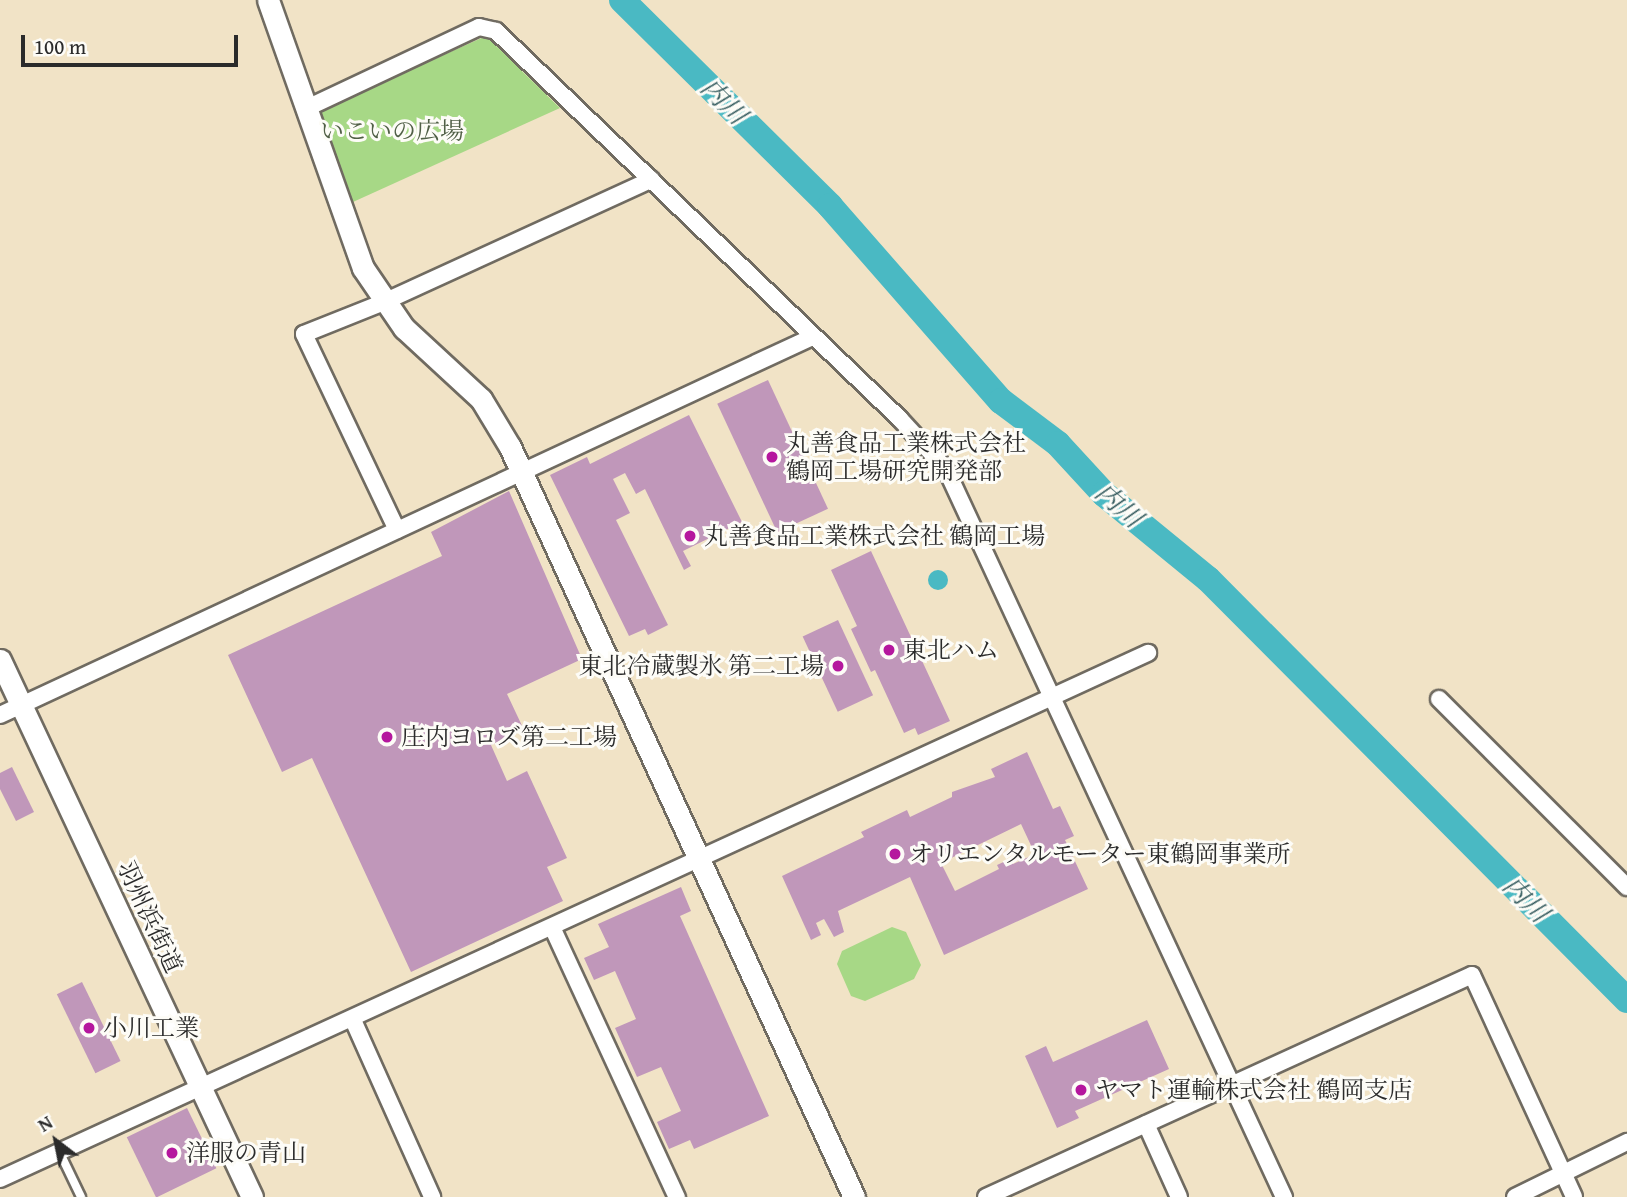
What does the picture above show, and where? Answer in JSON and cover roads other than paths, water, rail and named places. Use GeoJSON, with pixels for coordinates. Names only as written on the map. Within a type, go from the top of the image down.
{"type":"FeatureCollection","features":[{"type":"Feature","properties":{"kind":"street"},"geometry":{"type":"LineString","coordinates":[[268,0],[363,268],[404,328],[481,399],[521,472],[854,1197]]}},
{"type":"Feature","properties":{"kind":"street"},"geometry":{"type":"LineString","coordinates":[[307,108],[479,27],[487,27],[508,40],[946,469],[1284,1197]]}},
{"type":"Feature","properties":{"kind":"street"},"geometry":{"type":"LineString","coordinates":[[397,530],[304,334],[384,302],[651,180]]}},
{"type":"Feature","properties":{"kind":"street"},"geometry":{"type":"LineString","coordinates":[[0,715],[812,337]]}},
{"type":"Feature","properties":{"kind":"street"},"geometry":{"type":"LineString","coordinates":[[0,1179],[200,1086],[353,1020],[1148,653]]}},
{"type":"Feature","properties":{"kind":"street","name":"羽州浜街道"},"geometry":{"type":"LineString","coordinates":[[0,660],[252,1197]]}},
{"type":"Feature","properties":{"kind":"street"},"geometry":{"type":"LineString","coordinates":[[1439,699],[1627,887]]}},
{"type":"Feature","properties":{"kind":"street"},"geometry":{"type":"LineString","coordinates":[[552,927],[677,1197]]}},
{"type":"Feature","properties":{"kind":"street"},"geometry":{"type":"LineString","coordinates":[[986,1197],[1472,975],[1574,1197]]}},
{"type":"Feature","properties":{"kind":"street"},"geometry":{"type":"LineString","coordinates":[[353,1020],[432,1197]]}},
{"type":"Feature","properties":{"kind":"street"},"geometry":{"type":"LineString","coordinates":[[1146,1124],[1179,1197]]}},
{"type":"Feature","properties":{"kind":"street"},"geometry":{"type":"LineString","coordinates":[[1515,1197],[1627,1142]]}},
{"type":"Feature","properties":{"kind":"lane"},"geometry":{"type":"LineString","coordinates":[[59,1151],[81,1197]]}},
{"type":"Feature","properties":{"kind":"water"},"geometry":{"type":"Polygon","coordinates":[[[938,570],[945,573],[948,580],[945,587],[938,590],[931,587],[928,580],[931,573],[938,570]]]}},
{"type":"Feature","properties":{"kind":"waterway","name":"内川"},"geometry":{"type":"LineString","coordinates":[[622,0],[830,206],[1001,401],[1058,444],[1104,494],[1208,579],[1627,1000]]}},
{"type":"Feature","properties":{"kind":"place","name":"丸善食品工業株式会社 鶴岡工場研究開発部"},"geometry":{"type":"Point","coordinates":[772,457]}},
{"type":"Feature","properties":{"kind":"place","name":"丸善食品工業株式会社 鶴岡工場"},"geometry":{"type":"Point","coordinates":[690,536]}},
{"type":"Feature","properties":{"kind":"place","name":"東北ハム"},"geometry":{"type":"Point","coordinates":[889,650]}},
{"type":"Feature","properties":{"kind":"place","name":"東北冷蔵製氷 第二工場"},"geometry":{"type":"Point","coordinates":[838,666]}},
{"type":"Feature","properties":{"kind":"place","name":"庄内ヨロズ第二工場"},"geometry":{"type":"Point","coordinates":[387,737]}},
{"type":"Feature","properties":{"kind":"place","name":"オリエンタルモーター東鶴岡事業所"},"geometry":{"type":"Point","coordinates":[895,854]}},
{"type":"Feature","properties":{"kind":"place","name":"小川工業"},"geometry":{"type":"Point","coordinates":[89,1028]}},
{"type":"Feature","properties":{"kind":"place","name":"ヤマト運輸株式会社 鶴岡支店"},"geometry":{"type":"Point","coordinates":[1081,1090]}},
{"type":"Feature","properties":{"kind":"place","name":"洋服の青山"},"geometry":{"type":"Point","coordinates":[172,1153]}},
{"type":"Feature","properties":{"kind":"park label","name":"いこいの広場"},"geometry":{"type":"Point","coordinates":[392,131]}}]}
